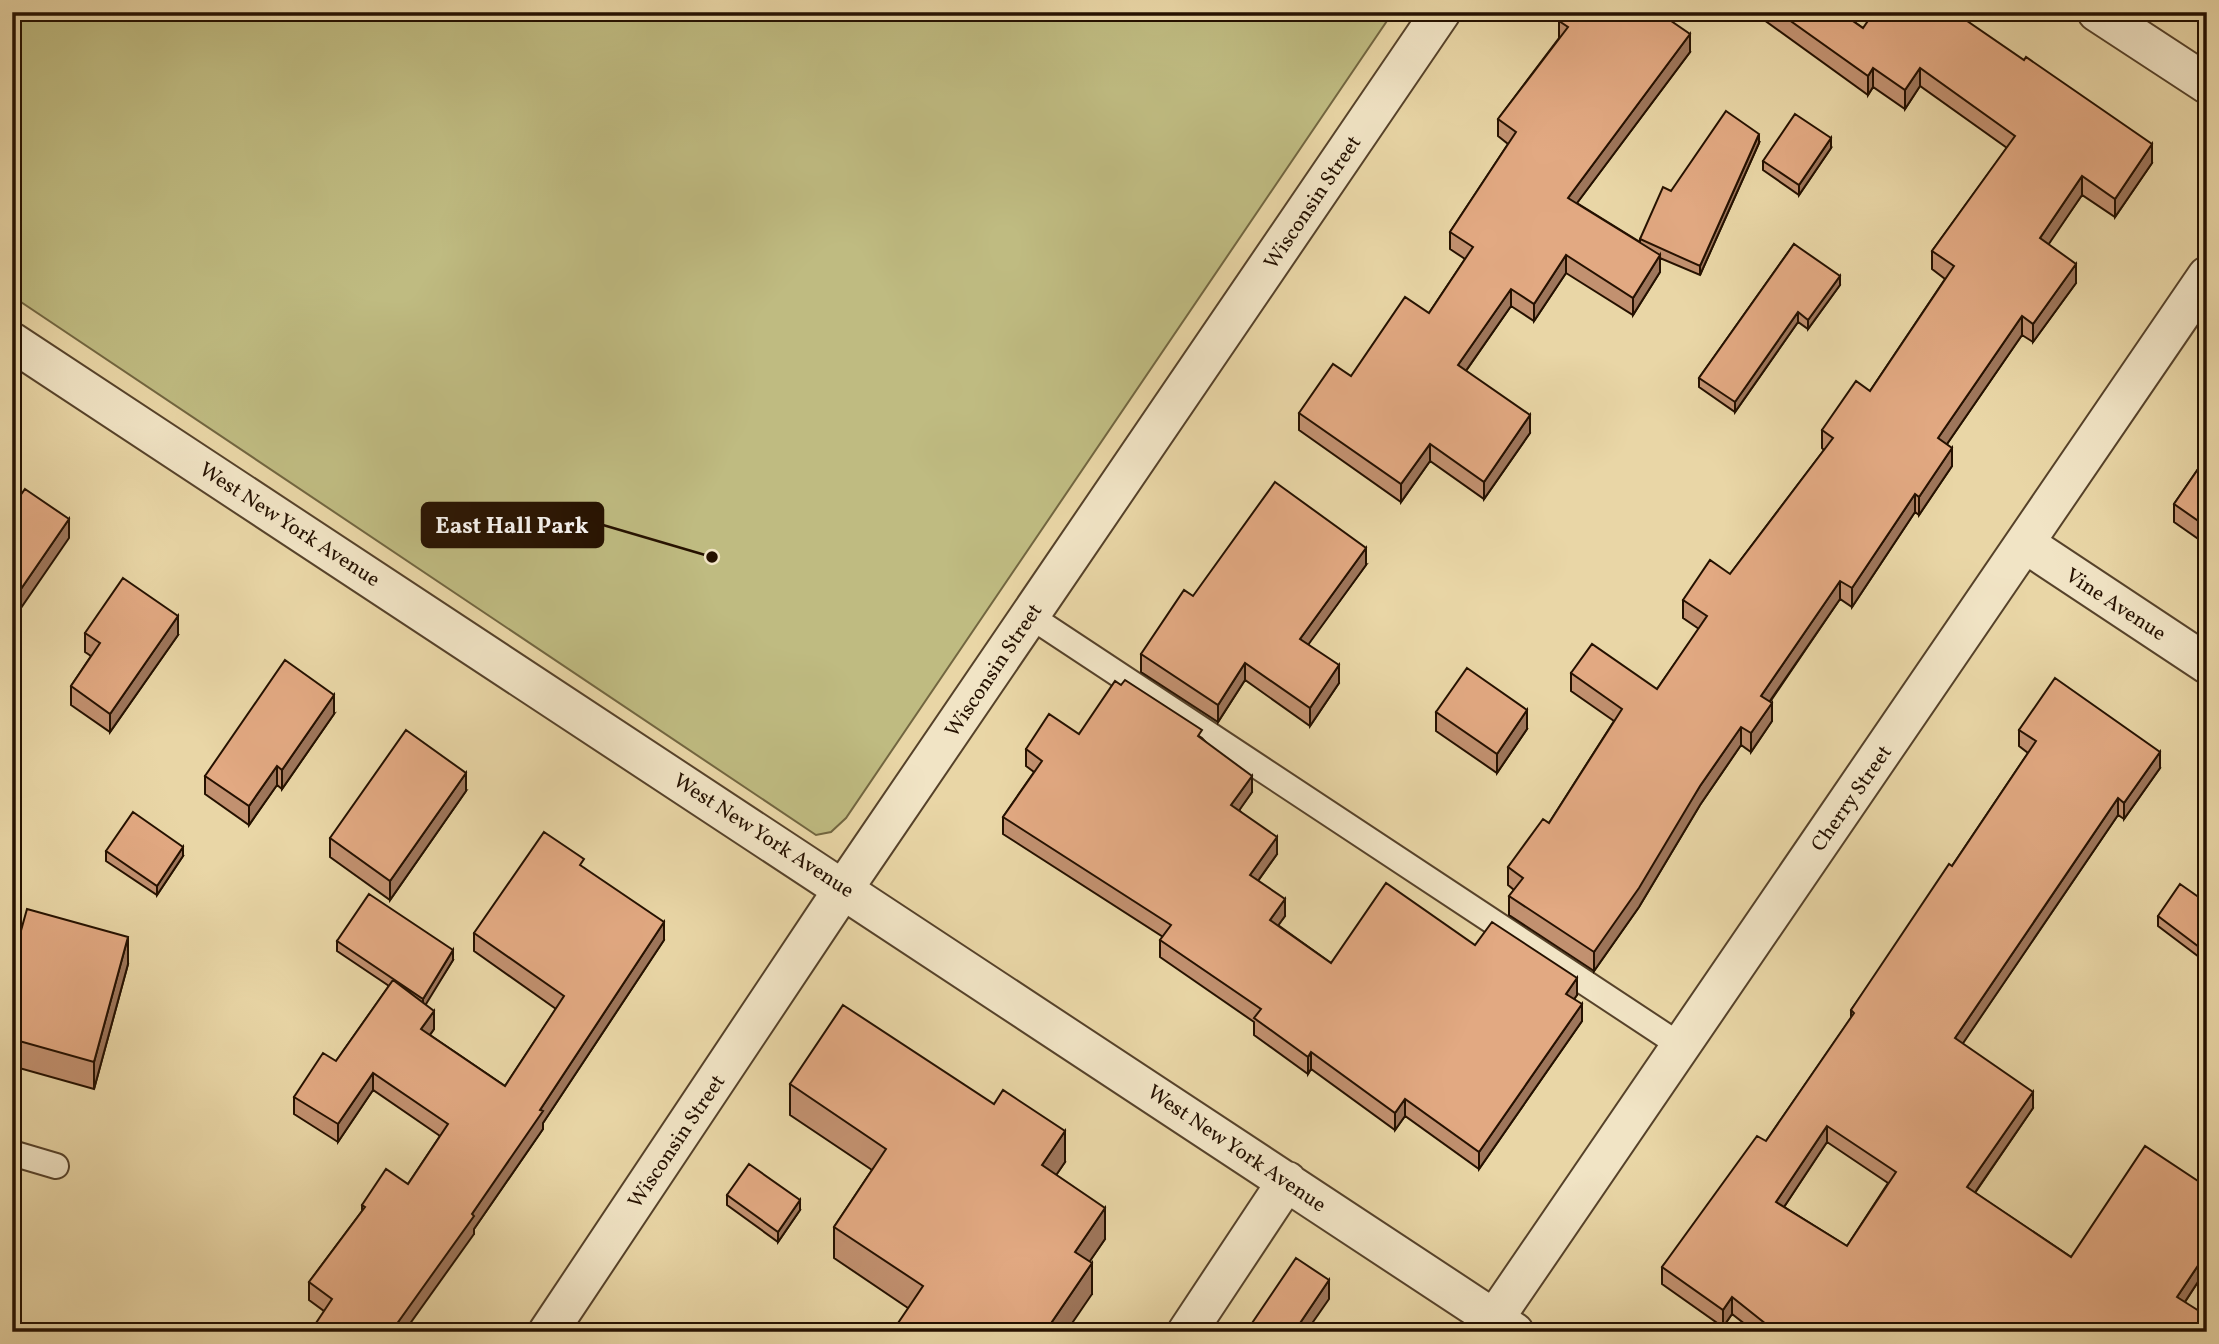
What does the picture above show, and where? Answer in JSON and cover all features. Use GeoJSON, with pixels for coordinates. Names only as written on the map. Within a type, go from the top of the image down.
{"type":"FeatureCollection","features":[{"type":"Feature","properties":{"kind":"street","name":"Wisconsin Street"},"geometry":{"type":"LineString","coordinates":[[548,1332],[844,888],[1441,12]]}},
{"type":"Feature","properties":{"kind":"street"},"geometry":{"type":"LineString","coordinates":[[2097,12],[2207,84]]}},
{"type":"Feature","properties":{"kind":"street","name":"Cherry Street"},"geometry":{"type":"LineString","coordinates":[[1504,1325],[1681,1046],[2207,276]]}},
{"type":"Feature","properties":{"kind":"street","name":"West New York Avenue"},"geometry":{"type":"LineString","coordinates":[[12,342],[1504,1325]]}},
{"type":"Feature","properties":{"kind":"street","name":"Vine Avenue"},"geometry":{"type":"LineString","coordinates":[[2026,544],[2207,664]]}},
{"type":"Feature","properties":{"kind":"street"},"geometry":{"type":"LineString","coordinates":[[1187,1332],[1287,1181]]}},
{"type":"Feature","properties":{"kind":"lane"},"geometry":{"type":"LineString","coordinates":[[1030,616],[1681,1046]]}},
{"type":"Feature","properties":{"kind":"lane"},"geometry":{"type":"LineString","coordinates":[[12,1153],[56,1166]]}},
{"type":"Feature","properties":{"kind":"shaded area"},"geometry":{"type":"Polygon","coordinates":[[[12,12],[1393,12],[846,818],[831,832],[816,835],[12,296],[12,12]]]}},
{"type":"Feature","properties":{"kind":"building"},"geometry":{"type":"Polygon","coordinates":[[[1565,12],[1658,12],[1690,34],[1568,198],[1660,255],[1633,298],[1566,255],[1534,304],[1511,289],[1458,365],[1530,415],[1484,482],[1430,444],[1401,484],[1299,413],[1333,364],[1351,376],[1405,297],[1429,313],[1473,247],[1450,232],[1516,132],[1498,119],[1568,27],[1559,21],[1565,12]]]}},
{"type":"Feature","properties":{"kind":"building"},"geometry":{"type":"Polygon","coordinates":[[[1778,12],[1840,12],[1863,28],[1874,12],[1954,12],[2024,60],[2026,57],[2152,144],[2115,199],[2082,176],[2040,238],[2076,264],[2033,324],[2022,316],[1938,438],[1952,448],[1919,497],[1915,494],[1852,588],[1840,581],[1761,696],[1772,703],[1751,733],[1741,727],[1700,786],[1639,888],[1594,952],[1509,896],[1523,878],[1508,867],[1543,819],[1549,823],[1622,709],[1571,673],[1592,644],[1657,689],[1707,616],[1683,600],[1710,560],[1730,574],[1833,438],[1822,430],[1856,381],[1870,391],[1954,266],[1932,251],[2015,136],[1920,68],[1905,90],[1873,68],[1868,76],[1778,12]]]}},
{"type":"Feature","properties":{"kind":"building"},"geometry":{"type":"Polygon","coordinates":[[[1726,111],[1759,134],[1700,266],[1640,239],[1663,187],[1671,191],[1726,111]]]}},
{"type":"Feature","properties":{"kind":"building"},"geometry":{"type":"Polygon","coordinates":[[[1795,114],[1831,138],[1799,185],[1763,161],[1795,114]]]}},
{"type":"Feature","properties":{"kind":"building"},"geometry":{"type":"Polygon","coordinates":[[[1794,244],[1840,276],[1808,320],[1798,312],[1735,402],[1699,378],[1794,244]]]}},
{"type":"Feature","properties":{"kind":"building"},"geometry":{"type":"Polygon","coordinates":[[[2207,456],[2207,527],[2174,504],[2207,456]]]}},
{"type":"Feature","properties":{"kind":"building"},"geometry":{"type":"Polygon","coordinates":[[[1275,482],[1366,548],[1300,639],[1339,665],[1310,708],[1245,663],[1218,705],[1141,654],[1184,590],[1193,596],[1275,482]]]}},
{"type":"Feature","properties":{"kind":"building"},"geometry":{"type":"Polygon","coordinates":[[[25,489],[69,519],[12,602],[12,491],[20,496],[25,489]]]}},
{"type":"Feature","properties":{"kind":"building"},"geometry":{"type":"Polygon","coordinates":[[[123,578],[178,616],[110,714],[71,686],[100,643],[85,633],[123,578]]]}},
{"type":"Feature","properties":{"kind":"building"},"geometry":{"type":"Polygon","coordinates":[[[285,660],[334,695],[282,770],[277,766],[249,806],[205,776],[285,660]]]}},
{"type":"Feature","properties":{"kind":"building"},"geometry":{"type":"Polygon","coordinates":[[[1467,668],[1527,710],[1497,754],[1436,712],[1467,668]]]}},
{"type":"Feature","properties":{"kind":"building"},"geometry":{"type":"Polygon","coordinates":[[[2055,678],[2160,752],[2124,803],[2118,798],[1955,1038],[2033,1092],[1967,1187],[2071,1257],[2145,1146],[2207,1187],[2207,1252],[2177,1297],[2207,1316],[2207,1332],[1776,1332],[1732,1297],[1723,1310],[1662,1267],[1757,1136],[1766,1141],[1854,1013],[1851,1010],[1949,864],[1952,866],[2036,741],[2019,730],[2055,678]],[[1827,1126],[1776,1202],[1847,1246],[1896,1172],[1827,1126]]]}},
{"type":"Feature","properties":{"kind":"building"},"geometry":{"type":"Polygon","coordinates":[[[1125,680],[1202,730],[1198,736],[1252,776],[1231,805],[1277,837],[1250,875],[1285,899],[1270,920],[1331,963],[1386,883],[1475,945],[1492,922],[1577,978],[1566,994],[1582,1004],[1479,1152],[1405,1099],[1395,1113],[1311,1052],[1308,1057],[1254,1018],[1261,1009],[1160,940],[1171,925],[1003,817],[1042,761],[1026,749],[1049,714],[1079,734],[1115,681],[1121,685],[1125,680]]]}},
{"type":"Feature","properties":{"kind":"building"},"geometry":{"type":"Polygon","coordinates":[[[406,730],[466,773],[390,881],[330,838],[406,730]]]}},
{"type":"Feature","properties":{"kind":"building"},"geometry":{"type":"Polygon","coordinates":[[[133,812],[183,847],[157,886],[106,851],[133,812]]]}},
{"type":"Feature","properties":{"kind":"building"},"geometry":{"type":"Polygon","coordinates":[[[544,832],[584,859],[580,865],[664,922],[540,1110],[543,1111],[472,1214],[474,1216],[391,1332],[310,1332],[332,1299],[309,1282],[365,1207],[362,1205],[386,1169],[408,1184],[448,1124],[373,1073],[338,1124],[294,1097],[323,1053],[336,1061],[393,980],[434,1011],[421,1029],[505,1086],[564,996],[474,933],[544,832]]]}},
{"type":"Feature","properties":{"kind":"building"},"geometry":{"type":"Polygon","coordinates":[[[2180,884],[2207,903],[2207,953],[2158,916],[2180,884]]]}},
{"type":"Feature","properties":{"kind":"building"},"geometry":{"type":"Polygon","coordinates":[[[369,894],[453,950],[423,999],[337,941],[369,894]]]}},
{"type":"Feature","properties":{"kind":"building"},"geometry":{"type":"Polygon","coordinates":[[[27,909],[128,937],[94,1062],[12,1039],[12,963],[27,909]]]}},
{"type":"Feature","properties":{"kind":"building"},"geometry":{"type":"Polygon","coordinates":[[[843,1005],[994,1104],[1003,1090],[1065,1131],[1042,1165],[1105,1208],[1075,1252],[1092,1263],[1045,1332],[892,1332],[923,1286],[834,1227],[886,1149],[790,1084],[843,1005]]]}},
{"type":"Feature","properties":{"kind":"building"},"geometry":{"type":"Polygon","coordinates":[[[749,1164],[800,1200],[778,1232],[727,1195],[749,1164]]]}},
{"type":"Feature","properties":{"kind":"building"},"geometry":{"type":"Polygon","coordinates":[[[1296,1258],[1329,1280],[1294,1332],[1246,1332],[1296,1258]]]}},
{"type":"Feature","properties":{"kind":"place","name":"East Hall Park"},"geometry":{"type":"Point","coordinates":[712,557]}}]}
